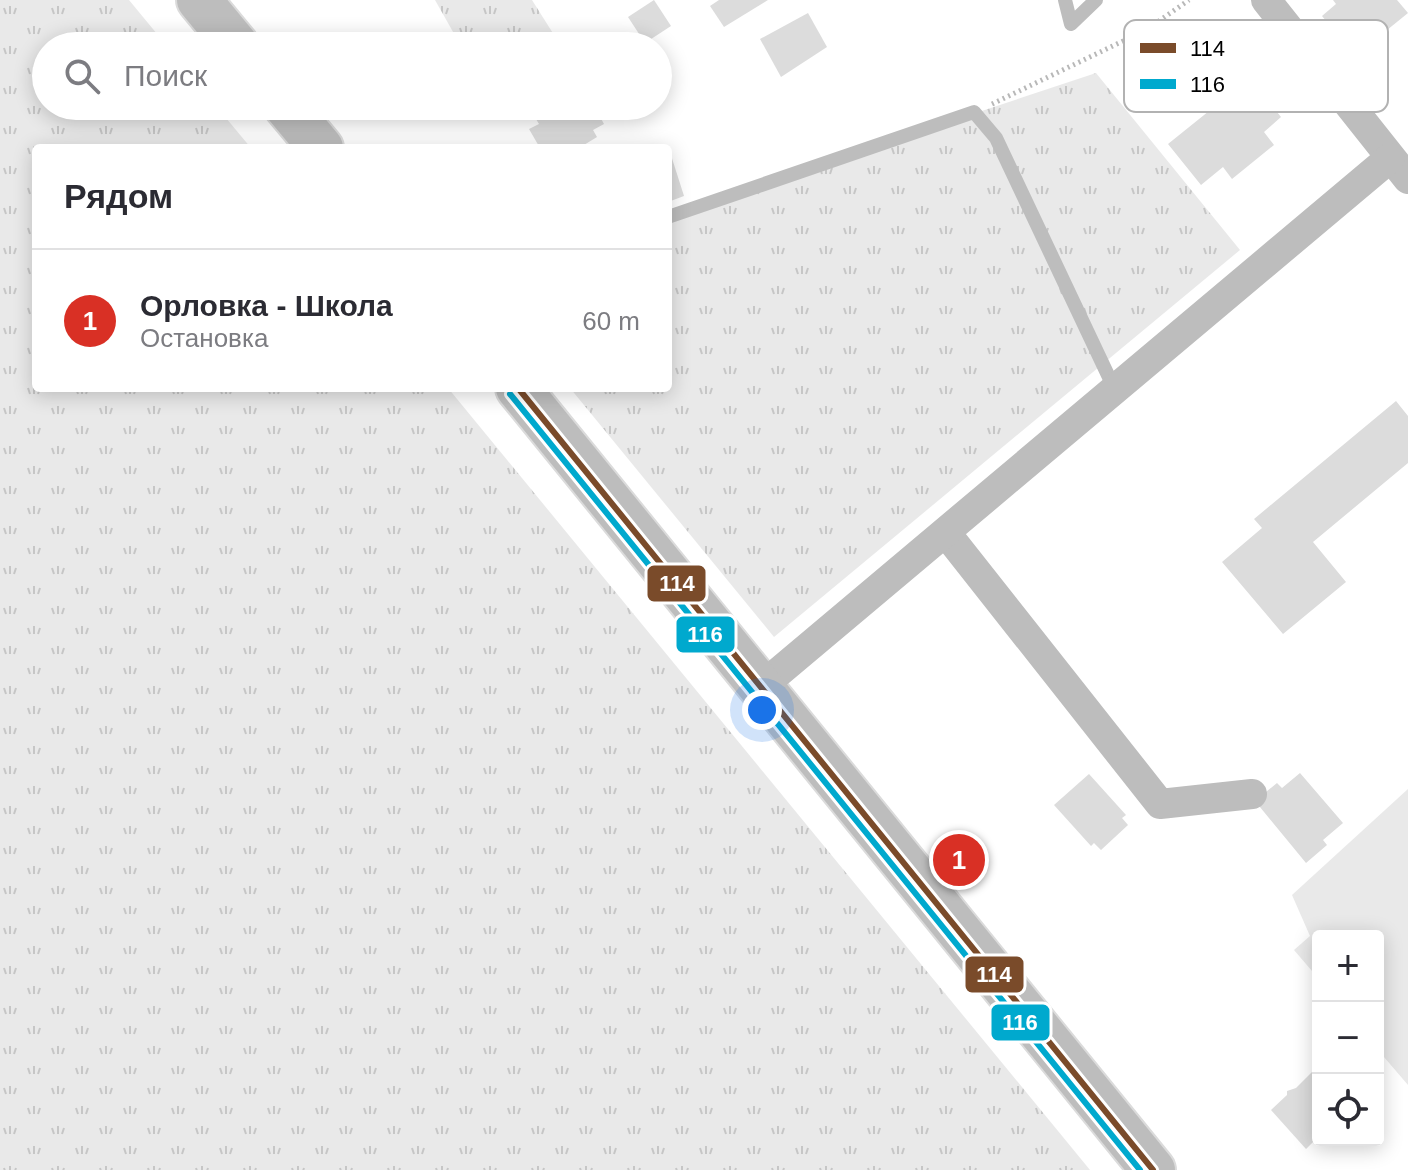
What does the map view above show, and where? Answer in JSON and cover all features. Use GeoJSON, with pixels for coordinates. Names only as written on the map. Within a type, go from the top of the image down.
{"type":"FeatureCollection","features":[{"type":"Feature","properties":{"kind":"main road"},"geometry":{"type":"LineString","coordinates":[[205,2],[227,32]]}},
{"type":"Feature","properties":{"kind":"main road"},"geometry":{"type":"LineString","coordinates":[[298,120],[318,144]]}},
{"type":"Feature","properties":{"kind":"main road"},"geometry":{"type":"LineString","coordinates":[[521,392],[1153,1170]]}},
{"type":"Feature","properties":{"kind":"street"},"geometry":{"type":"LineString","coordinates":[[762,686],[1115,390],[1399,168],[1357,112]]}},
{"type":"Feature","properties":{"kind":"street"},"geometry":{"type":"LineString","coordinates":[[946,533],[1160,804],[1252,794]]}},
{"type":"Feature","properties":{"kind":"lane"},"geometry":{"type":"LineString","coordinates":[[1065,0],[1071,24],[1096,0]]}},
{"type":"Feature","properties":{"kind":"lane"},"geometry":{"type":"LineString","coordinates":[[672,216],[974,112],[996,138],[1115,390]]}},
{"type":"Feature","properties":{"kind":"path"},"geometry":{"type":"LineString","coordinates":[[1160,20],[1189,0]]}},
{"type":"Feature","properties":{"kind":"path"},"geometry":{"type":"LineString","coordinates":[[974,112],[1124,40]]}},
{"type":"Feature","properties":{"kind":"green space"},"geometry":{"type":"Polygon","coordinates":[[[0,0],[129,0],[155,32],[32,32],[32,120],[228,120],[248,144],[32,144],[32,392],[451,392],[1090,1170],[0,1170],[0,0]]]}},
{"type":"Feature","properties":{"kind":"green space"},"geometry":{"type":"Polygon","coordinates":[[[435,0],[532,0],[552,32],[453,32],[435,0]]]}},
{"type":"Feature","properties":{"kind":"green space"},"geometry":{"type":"Polygon","coordinates":[[[1096,73],[1124,107],[1124,112],[1128,112],[1240,250],[774,637],[573,392],[672,392],[672,214],[1096,73]]]}},
{"type":"Feature","properties":{"kind":"green space"},"geometry":{"type":"Polygon","coordinates":[[[1408,789],[1408,1085],[1384,1057],[1384,930],[1312,930],[1312,971],[1294,950],[1310,936],[1292,895],[1408,789]]]}},
{"type":"Feature","properties":{"kind":"building"},"geometry":{"type":"Polygon","coordinates":[[[654,0],[671,26],[662,32],[638,32],[628,17],[654,0]]]}},
{"type":"Feature","properties":{"kind":"building"},"geometry":{"type":"Polygon","coordinates":[[[719,0],[768,0],[724,27],[710,6],[719,0]]]}},
{"type":"Feature","properties":{"kind":"building"},"geometry":{"type":"Polygon","coordinates":[[[1333,0],[1397,0],[1408,13],[1388,29],[1388,20],[1325,20],[1322,16],[1336,4],[1333,0]]]}},
{"type":"Feature","properties":{"kind":"building"},"geometry":{"type":"Polygon","coordinates":[[[808,13],[827,47],[781,77],[760,39],[808,13]]]}},
{"type":"Feature","properties":{"kind":"building"},"geometry":{"type":"Polygon","coordinates":[[[1208,112],[1277,112],[1281,117],[1264,132],[1274,145],[1232,179],[1223,167],[1201,185],[1168,144],[1208,112]]]}},
{"type":"Feature","properties":{"kind":"building"},"geometry":{"type":"Polygon","coordinates":[[[537,120],[602,120],[604,124],[593,130],[597,137],[586,144],[538,144],[529,129],[539,124],[537,120]]]}},
{"type":"Feature","properties":{"kind":"building"},"geometry":{"type":"Polygon","coordinates":[[[672,158],[684,196],[672,200],[672,158]]]}},
{"type":"Feature","properties":{"kind":"building"},"geometry":{"type":"Polygon","coordinates":[[[1396,401],[1408,416],[1408,463],[1313,542],[1346,582],[1283,634],[1222,562],[1262,528],[1254,519],[1396,401]]]}},
{"type":"Feature","properties":{"kind":"building"},"geometry":{"type":"Polygon","coordinates":[[[1300,773],[1343,823],[1323,840],[1327,845],[1306,863],[1255,801],[1277,783],[1282,788],[1300,773]]]}},
{"type":"Feature","properties":{"kind":"building"},"geometry":{"type":"Polygon","coordinates":[[[1089,774],[1126,815],[1122,818],[1128,825],[1101,850],[1094,843],[1091,846],[1054,805],[1089,774]]]}},
{"type":"Feature","properties":{"kind":"building"},"geometry":{"type":"Polygon","coordinates":[[[1312,1072],[1312,1143],[1306,1149],[1271,1110],[1287,1095],[1287,1091],[1296,1088],[1312,1072]]]}},
{"type":"Feature","properties":{"kind":"transit line","name":"114"},"geometry":{"type":"LineString","coordinates":[[521,392],[1153,1170]]}},
{"type":"Feature","properties":{"kind":"transit line","name":"116"},"geometry":{"type":"LineString","coordinates":[[510,394],[1140,1170]]}},
{"type":"Feature","properties":{"kind":"place","name":"Орловка - Школа"},"geometry":{"type":"Point","coordinates":[959,860]}}]}
